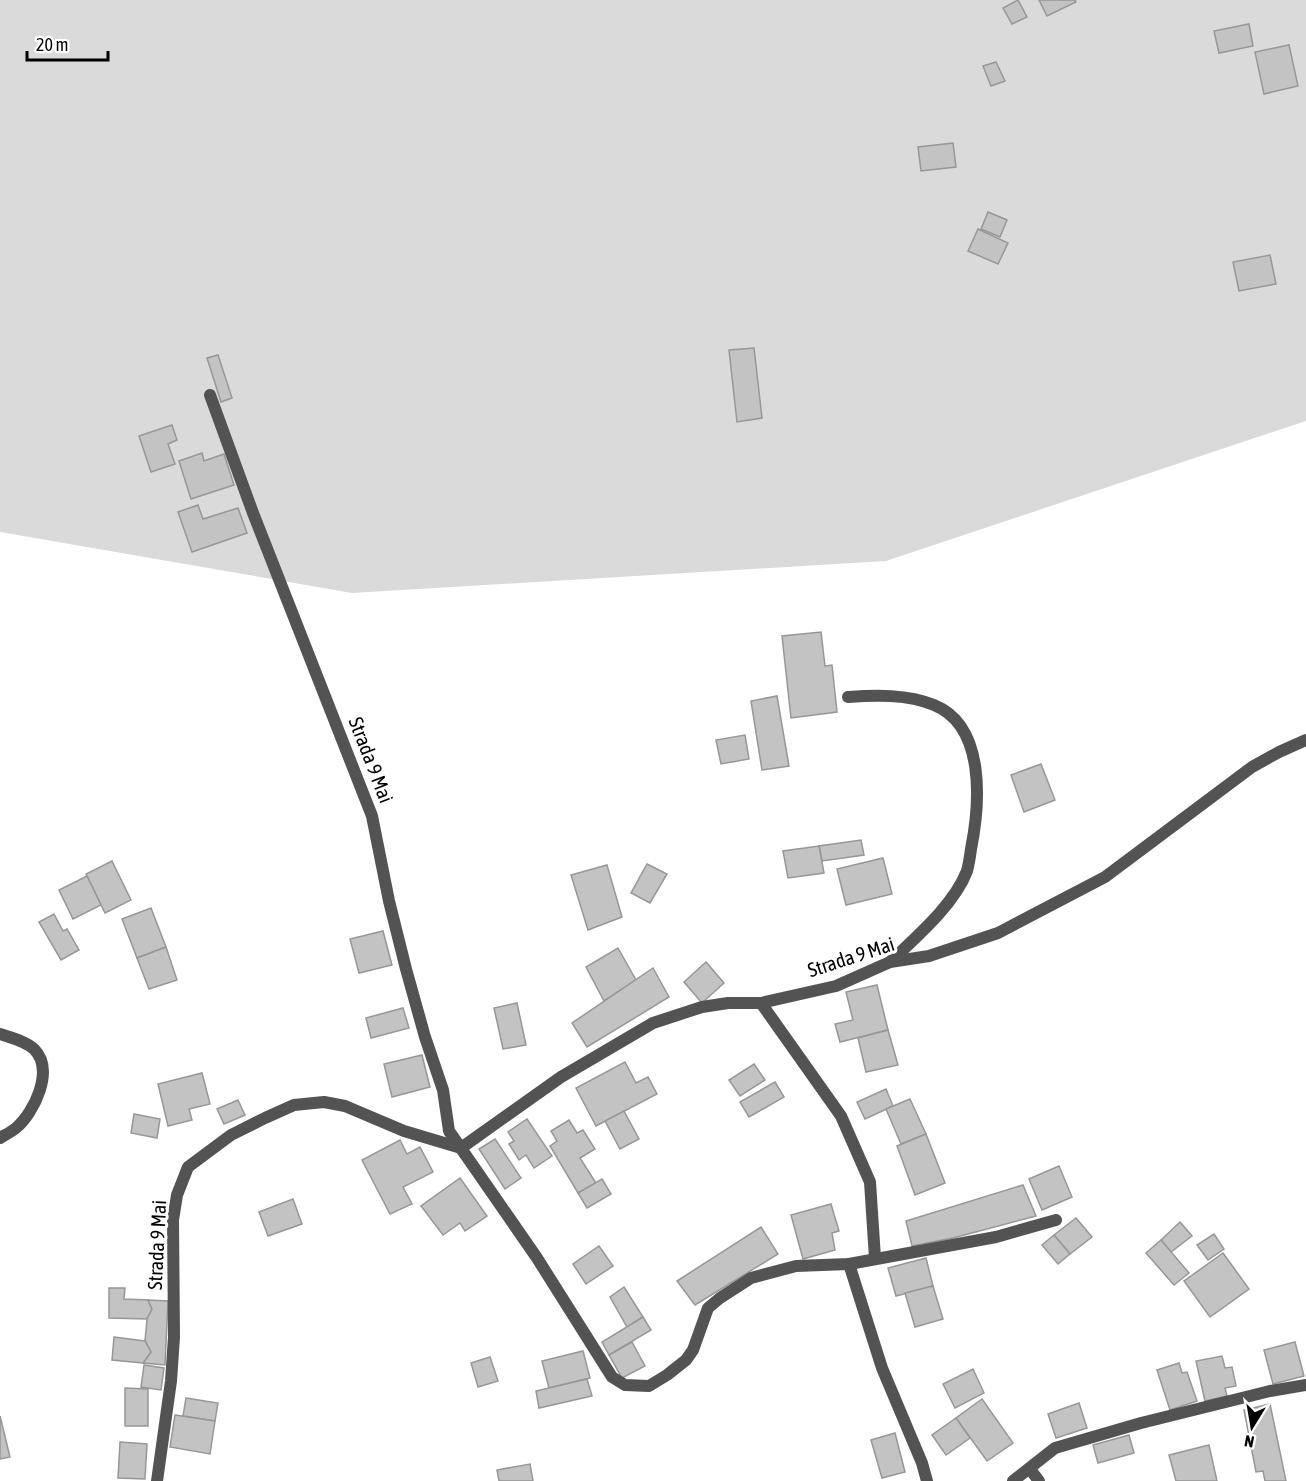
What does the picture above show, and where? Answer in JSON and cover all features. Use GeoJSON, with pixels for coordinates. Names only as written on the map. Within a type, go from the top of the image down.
{"type":"FeatureCollection","features":[{"type":"Feature","properties":{"kind":"street","name":"Strada 9 Mai"},"geometry":{"type":"LineString","coordinates":[[210,395],[372,816],[389,901],[406,969],[443,1090],[448,1131],[461,1148]]}},
{"type":"Feature","properties":{"kind":"street"},"geometry":{"type":"LineString","coordinates":[[848,697],[888,695],[934,705],[955,718],[970,745],[976,770],[978,799],[966,872],[950,900],[890,962]]}},
{"type":"Feature","properties":{"kind":"street","name":"Strada 9 Mai"},"geometry":{"type":"LineString","coordinates":[[461,1148],[561,1077],[653,1023],[702,1007],[728,1003],[761,1003],[836,986],[890,962],[929,956],[998,933],[1105,877],[1252,767],[1306,740]]}},
{"type":"Feature","properties":{"kind":"street"},"geometry":{"type":"LineString","coordinates":[[761,1003],[842,1116],[870,1182],[874,1258]]}},
{"type":"Feature","properties":{"kind":"street"},"geometry":{"type":"LineString","coordinates":[[0,1034],[18,1040],[35,1050],[42,1066],[42,1088],[32,1106],[17,1127],[0,1138]]}},
{"type":"Feature","properties":{"kind":"street","name":"Strada 9 Mai"},"geometry":{"type":"LineString","coordinates":[[157,1481],[172,1370],[173,1220],[177,1195],[188,1167],[231,1135],[265,1118],[294,1105],[324,1102],[345,1106],[404,1131],[461,1148]]}},
{"type":"Feature","properties":{"kind":"street"},"geometry":{"type":"LineString","coordinates":[[461,1148],[537,1258],[612,1377],[625,1385],[649,1386],[686,1360],[693,1350],[708,1308],[751,1278],[796,1266],[849,1264],[996,1237],[1056,1220]]}},
{"type":"Feature","properties":{"kind":"street"},"geometry":{"type":"LineString","coordinates":[[849,1264],[882,1368],[922,1463],[927,1481]]}},
{"type":"Feature","properties":{"kind":"street"},"geometry":{"type":"LineString","coordinates":[[1012,1481],[1055,1448],[1142,1423],[1270,1391],[1306,1385]]}},
{"type":"Feature","properties":{"kind":"street"},"geometry":{"type":"LineString","coordinates":[[1030,1469],[1039,1481]]}},
{"type":"Feature","properties":{"kind":"shaded area"},"geometry":{"type":"Polygon","coordinates":[[[0,0],[1306,0],[1306,421],[886,561],[352,593],[0,532],[0,0]]]}},
{"type":"Feature","properties":{"kind":"building"},"geometry":{"type":"Polygon","coordinates":[[[1018,0],[1027,17],[1012,24],[1003,8],[1018,0]]]}},
{"type":"Feature","properties":{"kind":"building"},"geometry":{"type":"Polygon","coordinates":[[[1039,0],[1075,0],[1076,2],[1047,16],[1039,0]]]}},
{"type":"Feature","properties":{"kind":"building"},"geometry":{"type":"Polygon","coordinates":[[[1249,24],[1253,46],[1219,53],[1214,31],[1249,24]]]}},
{"type":"Feature","properties":{"kind":"building"},"geometry":{"type":"Polygon","coordinates":[[[1289,45],[1298,86],[1264,94],[1255,52],[1289,45]]]}},
{"type":"Feature","properties":{"kind":"building"},"geometry":{"type":"Polygon","coordinates":[[[996,62],[1005,81],[991,86],[983,66],[996,62]]]}},
{"type":"Feature","properties":{"kind":"building"},"geometry":{"type":"Polygon","coordinates":[[[953,143],[956,167],[921,171],[918,147],[953,143]]]}},
{"type":"Feature","properties":{"kind":"building"},"geometry":{"type":"Polygon","coordinates":[[[988,212],[1007,220],[1000,237],[981,229],[988,212]]]}},
{"type":"Feature","properties":{"kind":"building"},"geometry":{"type":"Polygon","coordinates":[[[978,229],[1008,243],[998,264],[968,251],[978,229]]]}},
{"type":"Feature","properties":{"kind":"building"},"geometry":{"type":"Polygon","coordinates":[[[1270,255],[1276,284],[1239,291],[1233,262],[1270,255]]]}},
{"type":"Feature","properties":{"kind":"building"},"geometry":{"type":"Polygon","coordinates":[[[754,348],[762,418],[737,422],[729,350],[754,348]]]}},
{"type":"Feature","properties":{"kind":"building"},"geometry":{"type":"Polygon","coordinates":[[[218,355],[232,398],[221,402],[207,358],[218,355]]]}},
{"type":"Feature","properties":{"kind":"building"},"geometry":{"type":"Polygon","coordinates":[[[172,425],[177,440],[168,444],[175,464],[151,472],[139,436],[172,425]]]}},
{"type":"Feature","properties":{"kind":"building"},"geometry":{"type":"Polygon","coordinates":[[[202,453],[204,461],[224,454],[234,485],[191,499],[179,461],[202,453]]]}},
{"type":"Feature","properties":{"kind":"building"},"geometry":{"type":"Polygon","coordinates":[[[198,505],[203,519],[238,508],[247,533],[192,552],[178,512],[198,505]]]}},
{"type":"Feature","properties":{"kind":"building"},"geometry":{"type":"Polygon","coordinates":[[[821,632],[825,666],[832,665],[837,712],[791,718],[782,636],[821,632]]]}},
{"type":"Feature","properties":{"kind":"building"},"geometry":{"type":"Polygon","coordinates":[[[777,696],[789,766],[762,770],[751,701],[777,696]]]}},
{"type":"Feature","properties":{"kind":"building"},"geometry":{"type":"Polygon","coordinates":[[[745,735],[749,759],[721,764],[716,740],[745,735]]]}},
{"type":"Feature","properties":{"kind":"building"},"geometry":{"type":"Polygon","coordinates":[[[1041,764],[1055,800],[1024,812],[1011,775],[1041,764]]]}},
{"type":"Feature","properties":{"kind":"building"},"geometry":{"type":"Polygon","coordinates":[[[861,840],[864,855],[822,861],[819,846],[861,840]]]}},
{"type":"Feature","properties":{"kind":"building"},"geometry":{"type":"Polygon","coordinates":[[[819,846],[824,873],[788,878],[783,851],[819,846]]]}},
{"type":"Feature","properties":{"kind":"building"},"geometry":{"type":"Polygon","coordinates":[[[883,858],[892,894],[846,905],[837,869],[883,858]]]}},
{"type":"Feature","properties":{"kind":"building"},"geometry":{"type":"Polygon","coordinates":[[[112,861],[131,900],[105,913],[86,874],[112,861]]]}},
{"type":"Feature","properties":{"kind":"building"},"geometry":{"type":"Polygon","coordinates":[[[647,864],[667,874],[650,903],[631,893],[647,864]]]}},
{"type":"Feature","properties":{"kind":"building"},"geometry":{"type":"Polygon","coordinates":[[[607,865],[622,917],[588,930],[571,875],[607,865]]]}},
{"type":"Feature","properties":{"kind":"building"},"geometry":{"type":"Polygon","coordinates":[[[87,876],[101,905],[73,919],[59,890],[87,876]]]}},
{"type":"Feature","properties":{"kind":"building"},"geometry":{"type":"Polygon","coordinates":[[[151,908],[166,947],[137,958],[122,919],[151,908]]]}},
{"type":"Feature","properties":{"kind":"building"},"geometry":{"type":"Polygon","coordinates":[[[54,914],[63,931],[67,929],[79,950],[61,960],[39,922],[54,914]]]}},
{"type":"Feature","properties":{"kind":"building"},"geometry":{"type":"Polygon","coordinates":[[[383,931],[392,965],[359,973],[350,939],[383,931]]]}},
{"type":"Feature","properties":{"kind":"building"},"geometry":{"type":"Polygon","coordinates":[[[166,947],[177,980],[149,989],[137,958],[166,947]]]}},
{"type":"Feature","properties":{"kind":"building"},"geometry":{"type":"Polygon","coordinates":[[[618,948],[636,980],[604,1001],[586,967],[618,948]]]}},
{"type":"Feature","properties":{"kind":"building"},"geometry":{"type":"Polygon","coordinates":[[[706,962],[724,983],[702,1003],[684,982],[706,962]]]}},
{"type":"Feature","properties":{"kind":"building"},"geometry":{"type":"Polygon","coordinates":[[[653,968],[669,997],[587,1047],[572,1023],[653,968]]]}},
{"type":"Feature","properties":{"kind":"building"},"geometry":{"type":"Polygon","coordinates":[[[877,985],[888,1030],[840,1042],[835,1024],[853,1020],[846,992],[877,985]]]}},
{"type":"Feature","properties":{"kind":"building"},"geometry":{"type":"Polygon","coordinates":[[[517,1003],[526,1045],[503,1049],[494,1008],[517,1003]]]}},
{"type":"Feature","properties":{"kind":"building"},"geometry":{"type":"Polygon","coordinates":[[[403,1008],[409,1028],[371,1038],[366,1018],[403,1008]]]}},
{"type":"Feature","properties":{"kind":"building"},"geometry":{"type":"Polygon","coordinates":[[[888,1030],[898,1065],[866,1072],[858,1038],[888,1030]]]}},
{"type":"Feature","properties":{"kind":"building"},"geometry":{"type":"Polygon","coordinates":[[[422,1055],[430,1087],[392,1097],[384,1064],[422,1055]]]}},
{"type":"Feature","properties":{"kind":"building"},"geometry":{"type":"Polygon","coordinates":[[[625,1062],[636,1083],[648,1077],[657,1094],[596,1126],[576,1088],[625,1062]]]}},
{"type":"Feature","properties":{"kind":"building"},"geometry":{"type":"Polygon","coordinates":[[[754,1064],[765,1080],[740,1096],[729,1080],[754,1064]]]}},
{"type":"Feature","properties":{"kind":"building"},"geometry":{"type":"Polygon","coordinates":[[[202,1073],[210,1104],[189,1109],[192,1120],[168,1126],[158,1084],[202,1073]]]}},
{"type":"Feature","properties":{"kind":"building"},"geometry":{"type":"Polygon","coordinates":[[[775,1082],[784,1097],[749,1117],[740,1102],[775,1082]]]}},
{"type":"Feature","properties":{"kind":"building"},"geometry":{"type":"Polygon","coordinates":[[[886,1089],[893,1106],[865,1119],[857,1102],[886,1089]]]}},
{"type":"Feature","properties":{"kind":"building"},"geometry":{"type":"Polygon","coordinates":[[[910,1099],[926,1134],[901,1144],[886,1109],[910,1099]]]}},
{"type":"Feature","properties":{"kind":"building"},"geometry":{"type":"Polygon","coordinates":[[[238,1100],[245,1115],[224,1124],[217,1109],[238,1100]]]}},
{"type":"Feature","properties":{"kind":"building"},"geometry":{"type":"Polygon","coordinates":[[[624,1111],[639,1139],[620,1149],[605,1121],[624,1111]]]}},
{"type":"Feature","properties":{"kind":"building"},"geometry":{"type":"Polygon","coordinates":[[[134,1114],[160,1119],[157,1138],[131,1133],[134,1114]]]}},
{"type":"Feature","properties":{"kind":"building"},"geometry":{"type":"Polygon","coordinates":[[[527,1119],[552,1156],[534,1168],[526,1155],[519,1160],[509,1144],[514,1141],[508,1132],[527,1119]]]}},
{"type":"Feature","properties":{"kind":"building"},"geometry":{"type":"Polygon","coordinates":[[[569,1120],[577,1133],[583,1130],[595,1149],[580,1158],[596,1183],[578,1193],[550,1146],[557,1141],[551,1131],[569,1120]]]}},
{"type":"Feature","properties":{"kind":"building"},"geometry":{"type":"Polygon","coordinates":[[[926,1134],[945,1183],[915,1195],[897,1146],[926,1134]]]}},
{"type":"Feature","properties":{"kind":"building"},"geometry":{"type":"Polygon","coordinates":[[[495,1139],[521,1178],[505,1189],[479,1149],[495,1139]]]}},
{"type":"Feature","properties":{"kind":"building"},"geometry":{"type":"Polygon","coordinates":[[[400,1140],[407,1154],[420,1147],[433,1172],[403,1187],[412,1204],[390,1214],[362,1160],[400,1140]]]}},
{"type":"Feature","properties":{"kind":"building"},"geometry":{"type":"Polygon","coordinates":[[[1059,1166],[1072,1197],[1042,1210],[1029,1179],[1059,1166]]]}},
{"type":"Feature","properties":{"kind":"building"},"geometry":{"type":"Polygon","coordinates":[[[460,1178],[487,1216],[465,1231],[460,1223],[443,1235],[421,1206],[460,1178]]]}},
{"type":"Feature","properties":{"kind":"building"},"geometry":{"type":"Polygon","coordinates":[[[602,1179],[611,1194],[587,1208],[578,1193],[602,1179]]]}},
{"type":"Feature","properties":{"kind":"building"},"geometry":{"type":"Polygon","coordinates":[[[1023,1185],[1036,1216],[953,1238],[912,1246],[906,1221],[1023,1185]]]}},
{"type":"Feature","properties":{"kind":"building"},"geometry":{"type":"Polygon","coordinates":[[[293,1199],[302,1224],[268,1236],[259,1212],[293,1199]]]}},
{"type":"Feature","properties":{"kind":"building"},"geometry":{"type":"Polygon","coordinates":[[[831,1204],[839,1231],[832,1233],[835,1250],[803,1259],[791,1215],[831,1204]]]}},
{"type":"Feature","properties":{"kind":"building"},"geometry":{"type":"Polygon","coordinates":[[[1076,1218],[1092,1237],[1070,1254],[1054,1235],[1076,1218]]]}},
{"type":"Feature","properties":{"kind":"building"},"geometry":{"type":"Polygon","coordinates":[[[1180,1222],[1192,1236],[1171,1252],[1161,1240],[1180,1222]]]}},
{"type":"Feature","properties":{"kind":"building"},"geometry":{"type":"Polygon","coordinates":[[[761,1227],[778,1254],[695,1305],[677,1281],[761,1227]]]}},
{"type":"Feature","properties":{"kind":"building"},"geometry":{"type":"Polygon","coordinates":[[[1214,1234],[1224,1249],[1208,1260],[1197,1245],[1214,1234]]]}},
{"type":"Feature","properties":{"kind":"building"},"geometry":{"type":"Polygon","coordinates":[[[1054,1235],[1070,1254],[1058,1264],[1042,1245],[1054,1235]]]}},
{"type":"Feature","properties":{"kind":"building"},"geometry":{"type":"Polygon","coordinates":[[[1161,1240],[1189,1273],[1174,1285],[1146,1253],[1161,1240]]]}},
{"type":"Feature","properties":{"kind":"building"},"geometry":{"type":"Polygon","coordinates":[[[599,1246],[613,1266],[586,1284],[573,1264],[599,1246]]]}},
{"type":"Feature","properties":{"kind":"building"},"geometry":{"type":"Polygon","coordinates":[[[1223,1253],[1249,1289],[1210,1317],[1184,1281],[1223,1253]]]}},
{"type":"Feature","properties":{"kind":"building"},"geometry":{"type":"Polygon","coordinates":[[[926,1258],[933,1286],[896,1296],[888,1268],[926,1258]]]}},
{"type":"Feature","properties":{"kind":"building"},"geometry":{"type":"Polygon","coordinates":[[[933,1286],[943,1319],[915,1327],[905,1293],[933,1286]]]}},
{"type":"Feature","properties":{"kind":"building"},"geometry":{"type":"Polygon","coordinates":[[[624,1287],[643,1317],[627,1327],[610,1297],[624,1287]]]}},
{"type":"Feature","properties":{"kind":"building"},"geometry":{"type":"Polygon","coordinates":[[[109,1288],[125,1288],[124,1299],[148,1300],[152,1309],[147,1319],[109,1318],[109,1288]]]}},
{"type":"Feature","properties":{"kind":"building"},"geometry":{"type":"Polygon","coordinates":[[[148,1300],[168,1301],[165,1365],[143,1363],[151,1352],[145,1341],[147,1319],[152,1309],[148,1300]]]}},
{"type":"Feature","properties":{"kind":"building"},"geometry":{"type":"Polygon","coordinates":[[[643,1317],[651,1330],[609,1355],[602,1342],[643,1317]]]}},
{"type":"Feature","properties":{"kind":"building"},"geometry":{"type":"Polygon","coordinates":[[[114,1337],[145,1341],[151,1352],[143,1363],[112,1360],[114,1337]]]}},
{"type":"Feature","properties":{"kind":"building"},"geometry":{"type":"Polygon","coordinates":[[[632,1342],[645,1366],[622,1378],[609,1355],[632,1342]]]}},
{"type":"Feature","properties":{"kind":"building"},"geometry":{"type":"Polygon","coordinates":[[[1295,1342],[1304,1376],[1273,1384],[1264,1350],[1295,1342]]]}},
{"type":"Feature","properties":{"kind":"building"},"geometry":{"type":"Polygon","coordinates":[[[583,1351],[590,1378],[549,1388],[542,1361],[583,1351]]]}},
{"type":"Feature","properties":{"kind":"building"},"geometry":{"type":"Polygon","coordinates":[[[1222,1356],[1225,1368],[1232,1367],[1236,1386],[1225,1388],[1227,1396],[1205,1401],[1196,1361],[1222,1356]]]}},
{"type":"Feature","properties":{"kind":"building"},"geometry":{"type":"Polygon","coordinates":[[[490,1357],[498,1381],[478,1387],[471,1363],[490,1357]]]}},
{"type":"Feature","properties":{"kind":"building"},"geometry":{"type":"Polygon","coordinates":[[[1179,1363],[1182,1373],[1187,1372],[1197,1401],[1170,1410],[1157,1370],[1179,1363]]]}},
{"type":"Feature","properties":{"kind":"building"},"geometry":{"type":"Polygon","coordinates":[[[144,1365],[164,1368],[161,1390],[141,1387],[144,1365]]]}},
{"type":"Feature","properties":{"kind":"building"},"geometry":{"type":"Polygon","coordinates":[[[973,1369],[984,1393],[955,1408],[943,1384],[973,1369]]]}},
{"type":"Feature","properties":{"kind":"building"},"geometry":{"type":"Polygon","coordinates":[[[587,1379],[592,1396],[539,1408],[536,1391],[587,1379]]]}},
{"type":"Feature","properties":{"kind":"building"},"geometry":{"type":"Polygon","coordinates":[[[125,1388],[148,1389],[148,1426],[125,1426],[125,1388]]]}},
{"type":"Feature","properties":{"kind":"building"},"geometry":{"type":"Polygon","coordinates":[[[186,1398],[218,1403],[215,1421],[183,1416],[186,1398]]]}},
{"type":"Feature","properties":{"kind":"building"},"geometry":{"type":"Polygon","coordinates":[[[982,1399],[1013,1443],[987,1461],[956,1418],[982,1399]]]}},
{"type":"Feature","properties":{"kind":"building"},"geometry":{"type":"Polygon","coordinates":[[[1079,1403],[1087,1428],[1056,1438],[1048,1414],[1079,1403]]]}},
{"type":"Feature","properties":{"kind":"building"},"geometry":{"type":"Polygon","coordinates":[[[1270,1404],[1286,1481],[1265,1481],[1263,1471],[1256,1472],[1244,1410],[1270,1404]]]}},
{"type":"Feature","properties":{"kind":"building"},"geometry":{"type":"Polygon","coordinates":[[[175,1415],[215,1421],[210,1454],[170,1447],[175,1415]]]}},
{"type":"Feature","properties":{"kind":"building"},"geometry":{"type":"Polygon","coordinates":[[[0,1416],[10,1457],[0,1459],[0,1416]]]}},
{"type":"Feature","properties":{"kind":"building"},"geometry":{"type":"Polygon","coordinates":[[[956,1418],[970,1438],[946,1455],[932,1435],[956,1418]]]}},
{"type":"Feature","properties":{"kind":"building"},"geometry":{"type":"Polygon","coordinates":[[[895,1433],[905,1472],[882,1478],[871,1440],[895,1433]]]}},
{"type":"Feature","properties":{"kind":"building"},"geometry":{"type":"Polygon","coordinates":[[[1129,1435],[1134,1453],[1098,1463],[1093,1445],[1129,1435]]]}},
{"type":"Feature","properties":{"kind":"building"},"geometry":{"type":"Polygon","coordinates":[[[120,1442],[147,1444],[145,1479],[118,1478],[120,1442]]]}},
{"type":"Feature","properties":{"kind":"building"},"geometry":{"type":"Polygon","coordinates":[[[1209,1445],[1217,1481],[1176,1481],[1169,1455],[1209,1445]]]}},
{"type":"Feature","properties":{"kind":"building"},"geometry":{"type":"Polygon","coordinates":[[[530,1464],[533,1481],[499,1481],[497,1470],[530,1464]]]}}]}
